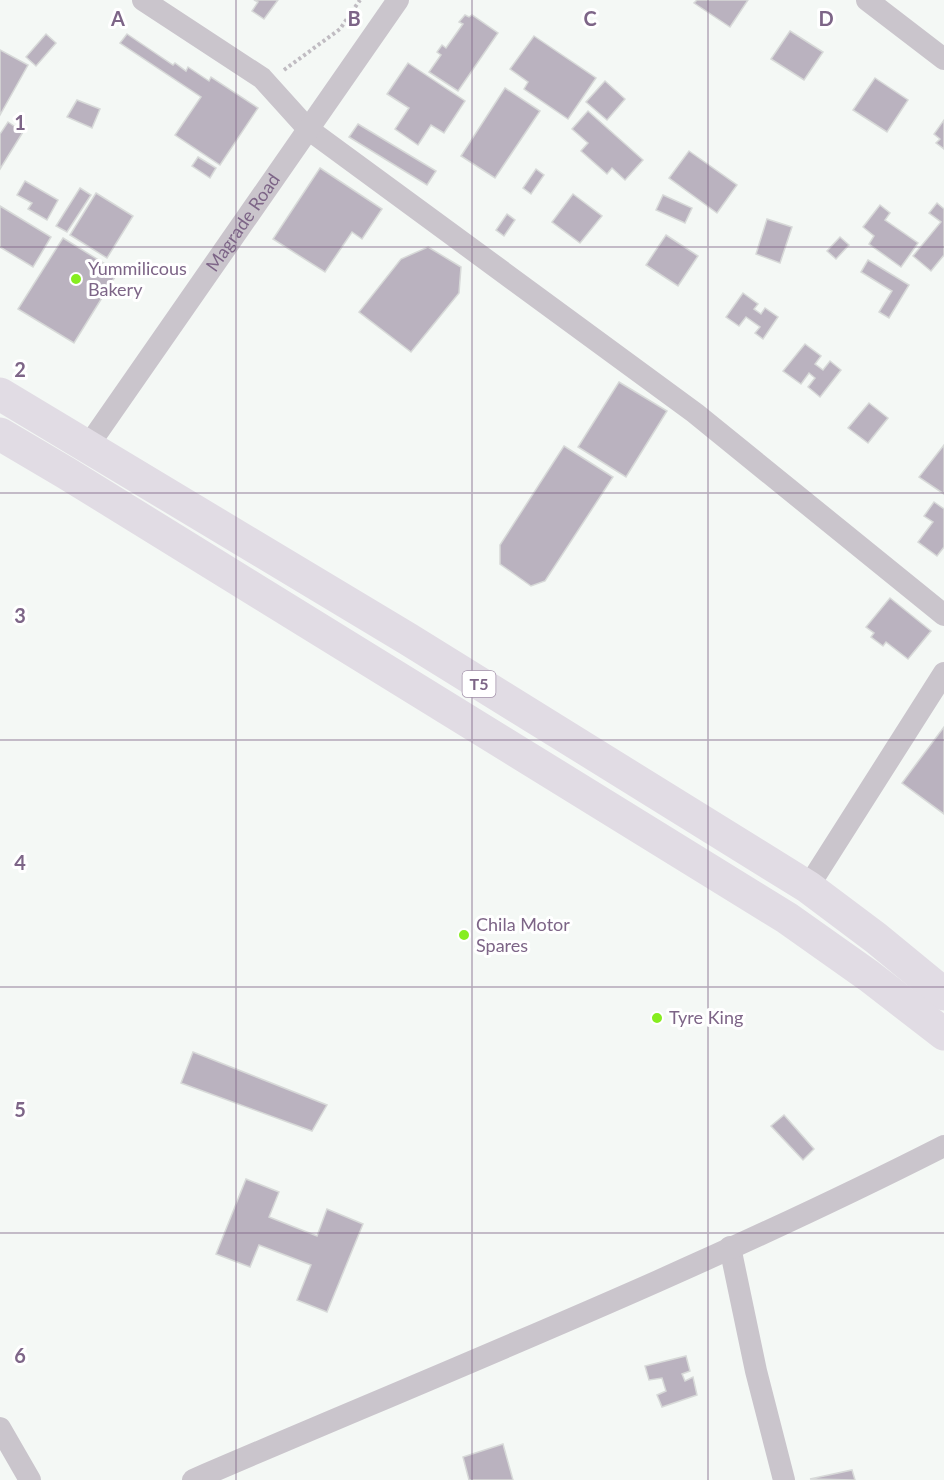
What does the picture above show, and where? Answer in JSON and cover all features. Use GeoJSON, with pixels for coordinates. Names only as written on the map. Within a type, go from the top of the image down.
{"type":"FeatureCollection","features":[{"type":"Feature","properties":{"kind":"highway","name":"T5"},"geometry":{"type":"LineString","coordinates":[[0,394],[408,639],[808,887],[876,938],[944,994]]}},
{"type":"Feature","properties":{"kind":"highway","name":"T5"},"geometry":{"type":"LineString","coordinates":[[0,434],[97,491],[787,918],[869,976],[944,1034]]}},
{"type":"Feature","properties":{"kind":"street"},"geometry":{"type":"LineString","coordinates":[[143,0],[262,78],[308,129],[695,413],[944,615]]}},
{"type":"Feature","properties":{"kind":"street","name":"Magrade Road"},"geometry":{"type":"LineString","coordinates":[[88,446],[398,0]]}},
{"type":"Feature","properties":{"kind":"street"},"geometry":{"type":"LineString","coordinates":[[871,1],[944,59]]}},
{"type":"Feature","properties":{"kind":"street"},"geometry":{"type":"LineString","coordinates":[[808,887],[944,673]]}},
{"type":"Feature","properties":{"kind":"street"},"geometry":{"type":"LineString","coordinates":[[193,1480],[730,1247],[882,1178],[944,1146]]}},
{"type":"Feature","properties":{"kind":"street"},"geometry":{"type":"LineString","coordinates":[[730,1247],[756,1371],[784,1480]]}},
{"type":"Feature","properties":{"kind":"street"},"geometry":{"type":"LineString","coordinates":[[0,1428],[30,1480]]}},
{"type":"Feature","properties":{"kind":"path"},"geometry":{"type":"LineString","coordinates":[[262,78],[281,72],[340,29],[360,0]]}},
{"type":"Feature","properties":{"kind":"building"},"geometry":{"type":"Polygon","coordinates":[[[254,0],[278,0],[264,19],[252,11],[258,2],[254,0]]]}},
{"type":"Feature","properties":{"kind":"building"},"geometry":{"type":"Polygon","coordinates":[[[697,0],[748,0],[730,27],[694,3],[697,0]]]}},
{"type":"Feature","properties":{"kind":"building"},"geometry":{"type":"Polygon","coordinates":[[[465,15],[469,17],[472,15],[498,33],[458,91],[429,72],[441,55],[437,52],[442,45],[446,48],[463,24],[459,22],[465,15]]]}},
{"type":"Feature","properties":{"kind":"building"},"geometry":{"type":"Polygon","coordinates":[[[790,31],[823,52],[804,80],[771,59],[790,31]]]}},
{"type":"Feature","properties":{"kind":"building"},"geometry":{"type":"Polygon","coordinates":[[[46,34],[56,43],[36,66],[26,57],[46,34]]]}},
{"type":"Feature","properties":{"kind":"building"},"geometry":{"type":"Polygon","coordinates":[[[127,34],[173,65],[175,63],[186,71],[188,67],[209,81],[211,77],[258,108],[220,165],[175,135],[201,97],[120,43],[127,34]]]}},
{"type":"Feature","properties":{"kind":"building"},"geometry":{"type":"Polygon","coordinates":[[[534,36],[596,78],[568,119],[524,89],[528,82],[510,69],[534,36]]]}},
{"type":"Feature","properties":{"kind":"building"},"geometry":{"type":"Polygon","coordinates":[[[0,50],[28,65],[0,115],[0,50]]]}},
{"type":"Feature","properties":{"kind":"building"},"geometry":{"type":"Polygon","coordinates":[[[408,63],[465,101],[444,133],[431,125],[418,145],[395,129],[409,108],[387,94],[408,63]]]}},
{"type":"Feature","properties":{"kind":"building"},"geometry":{"type":"Polygon","coordinates":[[[875,78],[908,100],[887,132],[853,110],[875,78]]]}},
{"type":"Feature","properties":{"kind":"building"},"geometry":{"type":"Polygon","coordinates":[[[605,81],[625,99],[607,120],[586,102],[605,81]]]}},
{"type":"Feature","properties":{"kind":"building"},"geometry":{"type":"Polygon","coordinates":[[[505,88],[540,111],[495,178],[461,156],[505,88]]]}},
{"type":"Feature","properties":{"kind":"building"},"geometry":{"type":"Polygon","coordinates":[[[77,100],[100,109],[92,128],[67,117],[77,100]]]}},
{"type":"Feature","properties":{"kind":"building"},"geometry":{"type":"Polygon","coordinates":[[[588,111],[643,160],[625,180],[612,168],[607,174],[581,151],[588,143],[572,129],[588,111]]]}},
{"type":"Feature","properties":{"kind":"building"},"geometry":{"type":"Polygon","coordinates":[[[944,120],[944,149],[936,143],[940,139],[934,134],[944,120]]]}},
{"type":"Feature","properties":{"kind":"building"},"geometry":{"type":"Polygon","coordinates":[[[8,122],[23,132],[0,169],[0,134],[8,122]]]}},
{"type":"Feature","properties":{"kind":"building"},"geometry":{"type":"Polygon","coordinates":[[[358,124],[436,171],[427,185],[349,137],[358,124]]]}},
{"type":"Feature","properties":{"kind":"building"},"geometry":{"type":"Polygon","coordinates":[[[689,151],[737,185],[717,213],[669,178],[689,151]]]}},
{"type":"Feature","properties":{"kind":"building"},"geometry":{"type":"Polygon","coordinates":[[[198,157],[216,168],[210,178],[192,166],[198,157]]]}},
{"type":"Feature","properties":{"kind":"building"},"geometry":{"type":"Polygon","coordinates":[[[320,168],[382,209],[362,239],[352,232],[325,272],[273,239],[320,168]]]}},
{"type":"Feature","properties":{"kind":"building"},"geometry":{"type":"Polygon","coordinates":[[[536,169],[544,175],[531,194],[523,188],[536,169]]]}},
{"type":"Feature","properties":{"kind":"building"},"geometry":{"type":"Polygon","coordinates":[[[25,181],[58,200],[47,220],[28,209],[32,203],[17,195],[25,181]]]}},
{"type":"Feature","properties":{"kind":"building"},"geometry":{"type":"Polygon","coordinates":[[[80,188],[91,195],[67,232],[56,226],[80,188]]]}},
{"type":"Feature","properties":{"kind":"building"},"geometry":{"type":"Polygon","coordinates":[[[96,193],[133,216],[107,258],[70,235],[96,193]]]}},
{"type":"Feature","properties":{"kind":"building"},"geometry":{"type":"Polygon","coordinates":[[[573,194],[602,216],[580,243],[552,222],[573,194]]]}},
{"type":"Feature","properties":{"kind":"building"},"geometry":{"type":"Polygon","coordinates":[[[663,195],[692,208],[685,223],[656,210],[663,195]]]}},
{"type":"Feature","properties":{"kind":"building"},"geometry":{"type":"Polygon","coordinates":[[[937,203],[944,209],[944,255],[931,271],[913,256],[941,222],[929,213],[937,203]]]}},
{"type":"Feature","properties":{"kind":"building"},"geometry":{"type":"Polygon","coordinates":[[[880,205],[890,213],[885,220],[918,243],[901,267],[869,244],[874,236],[863,227],[880,205]]]}},
{"type":"Feature","properties":{"kind":"building"},"geometry":{"type":"Polygon","coordinates":[[[0,206],[51,237],[33,267],[0,247],[0,206]]]}},
{"type":"Feature","properties":{"kind":"building"},"geometry":{"type":"Polygon","coordinates":[[[507,214],[515,220],[504,236],[496,230],[507,214]]]}},
{"type":"Feature","properties":{"kind":"building"},"geometry":{"type":"Polygon","coordinates":[[[767,219],[792,227],[780,263],[756,254],[767,219]]]}},
{"type":"Feature","properties":{"kind":"building"},"geometry":{"type":"Polygon","coordinates":[[[666,235],[698,256],[678,286],[646,265],[666,235]]]}},
{"type":"Feature","properties":{"kind":"building"},"geometry":{"type":"Polygon","coordinates":[[[840,237],[849,245],[836,259],[827,251],[840,237]]]}},
{"type":"Feature","properties":{"kind":"building"},"geometry":{"type":"Polygon","coordinates":[[[63,238],[118,272],[74,343],[18,309],[63,238]]]}},
{"type":"Feature","properties":{"kind":"building"},"geometry":{"type":"Polygon","coordinates":[[[428,247],[461,267],[459,293],[411,352],[359,312],[401,259],[428,247]]]}},
{"type":"Feature","properties":{"kind":"building"},"geometry":{"type":"Polygon","coordinates":[[[868,260],[909,285],[889,318],[879,312],[892,291],[861,272],[868,260]]]}},
{"type":"Feature","properties":{"kind":"building"},"geometry":{"type":"Polygon","coordinates":[[[743,293],[758,304],[754,309],[761,314],[765,308],[778,317],[763,339],[755,333],[760,327],[746,317],[739,326],[726,317],[743,293]]]}},
{"type":"Feature","properties":{"kind":"building"},"geometry":{"type":"Polygon","coordinates":[[[805,344],[821,356],[815,364],[823,370],[830,361],[841,370],[820,397],[808,387],[815,378],[809,373],[801,384],[783,371],[805,344]]]}},
{"type":"Feature","properties":{"kind":"building"},"geometry":{"type":"Polygon","coordinates":[[[619,382],[667,411],[626,477],[578,447],[619,382]]]}},
{"type":"Feature","properties":{"kind":"building"},"geometry":{"type":"Polygon","coordinates":[[[869,403],[888,418],[868,443],[848,428],[869,403]]]}},
{"type":"Feature","properties":{"kind":"building"},"geometry":{"type":"Polygon","coordinates":[[[944,445],[944,494],[919,477],[944,445]]]}},
{"type":"Feature","properties":{"kind":"building"},"geometry":{"type":"Polygon","coordinates":[[[564,446],[613,477],[545,581],[531,586],[500,564],[500,545],[564,446]]]}},
{"type":"Feature","properties":{"kind":"building"},"geometry":{"type":"Polygon","coordinates":[[[934,502],[944,509],[944,547],[937,556],[918,542],[933,522],[924,516],[934,502]]]}},
{"type":"Feature","properties":{"kind":"building"},"geometry":{"type":"Polygon","coordinates":[[[890,598],[931,631],[908,659],[886,642],[883,646],[871,637],[874,633],[866,627],[890,598]]]}},
{"type":"Feature","properties":{"kind":"building"},"geometry":{"type":"Polygon","coordinates":[[[944,727],[944,814],[902,783],[944,727]]]}},
{"type":"Feature","properties":{"kind":"building"},"geometry":{"type":"Polygon","coordinates":[[[193,1052],[327,1105],[312,1131],[181,1083],[193,1052]]]}},
{"type":"Feature","properties":{"kind":"building"},"geometry":{"type":"Polygon","coordinates":[[[784,1115],[814,1149],[803,1160],[771,1126],[784,1115]]]}},
{"type":"Feature","properties":{"kind":"building"},"geometry":{"type":"Polygon","coordinates":[[[246,1179],[279,1192],[269,1217],[317,1236],[327,1209],[363,1224],[327,1312],[297,1300],[311,1265],[259,1245],[250,1267],[216,1254],[246,1179]]]}},
{"type":"Feature","properties":{"kind":"building"},"geometry":{"type":"Polygon","coordinates":[[[686,1356],[690,1371],[682,1374],[685,1381],[693,1377],[697,1395],[662,1407],[657,1395],[666,1391],[662,1378],[649,1380],[645,1366],[686,1356]]]}},
{"type":"Feature","properties":{"kind":"building"},"geometry":{"type":"Polygon","coordinates":[[[503,1444],[513,1480],[469,1480],[463,1457],[503,1444]]]}},
{"type":"Feature","properties":{"kind":"building"},"geometry":{"type":"Polygon","coordinates":[[[852,1470],[855,1480],[810,1479],[852,1470]]]}},
{"type":"Feature","properties":{"kind":"place","name":"Yummilicous Bakery"},"geometry":{"type":"Point","coordinates":[76,279]}},
{"type":"Feature","properties":{"kind":"place","name":"Chila Motor Spares"},"geometry":{"type":"Point","coordinates":[464,935]}},
{"type":"Feature","properties":{"kind":"place","name":"Tyre King"},"geometry":{"type":"Point","coordinates":[657,1018]}}]}
